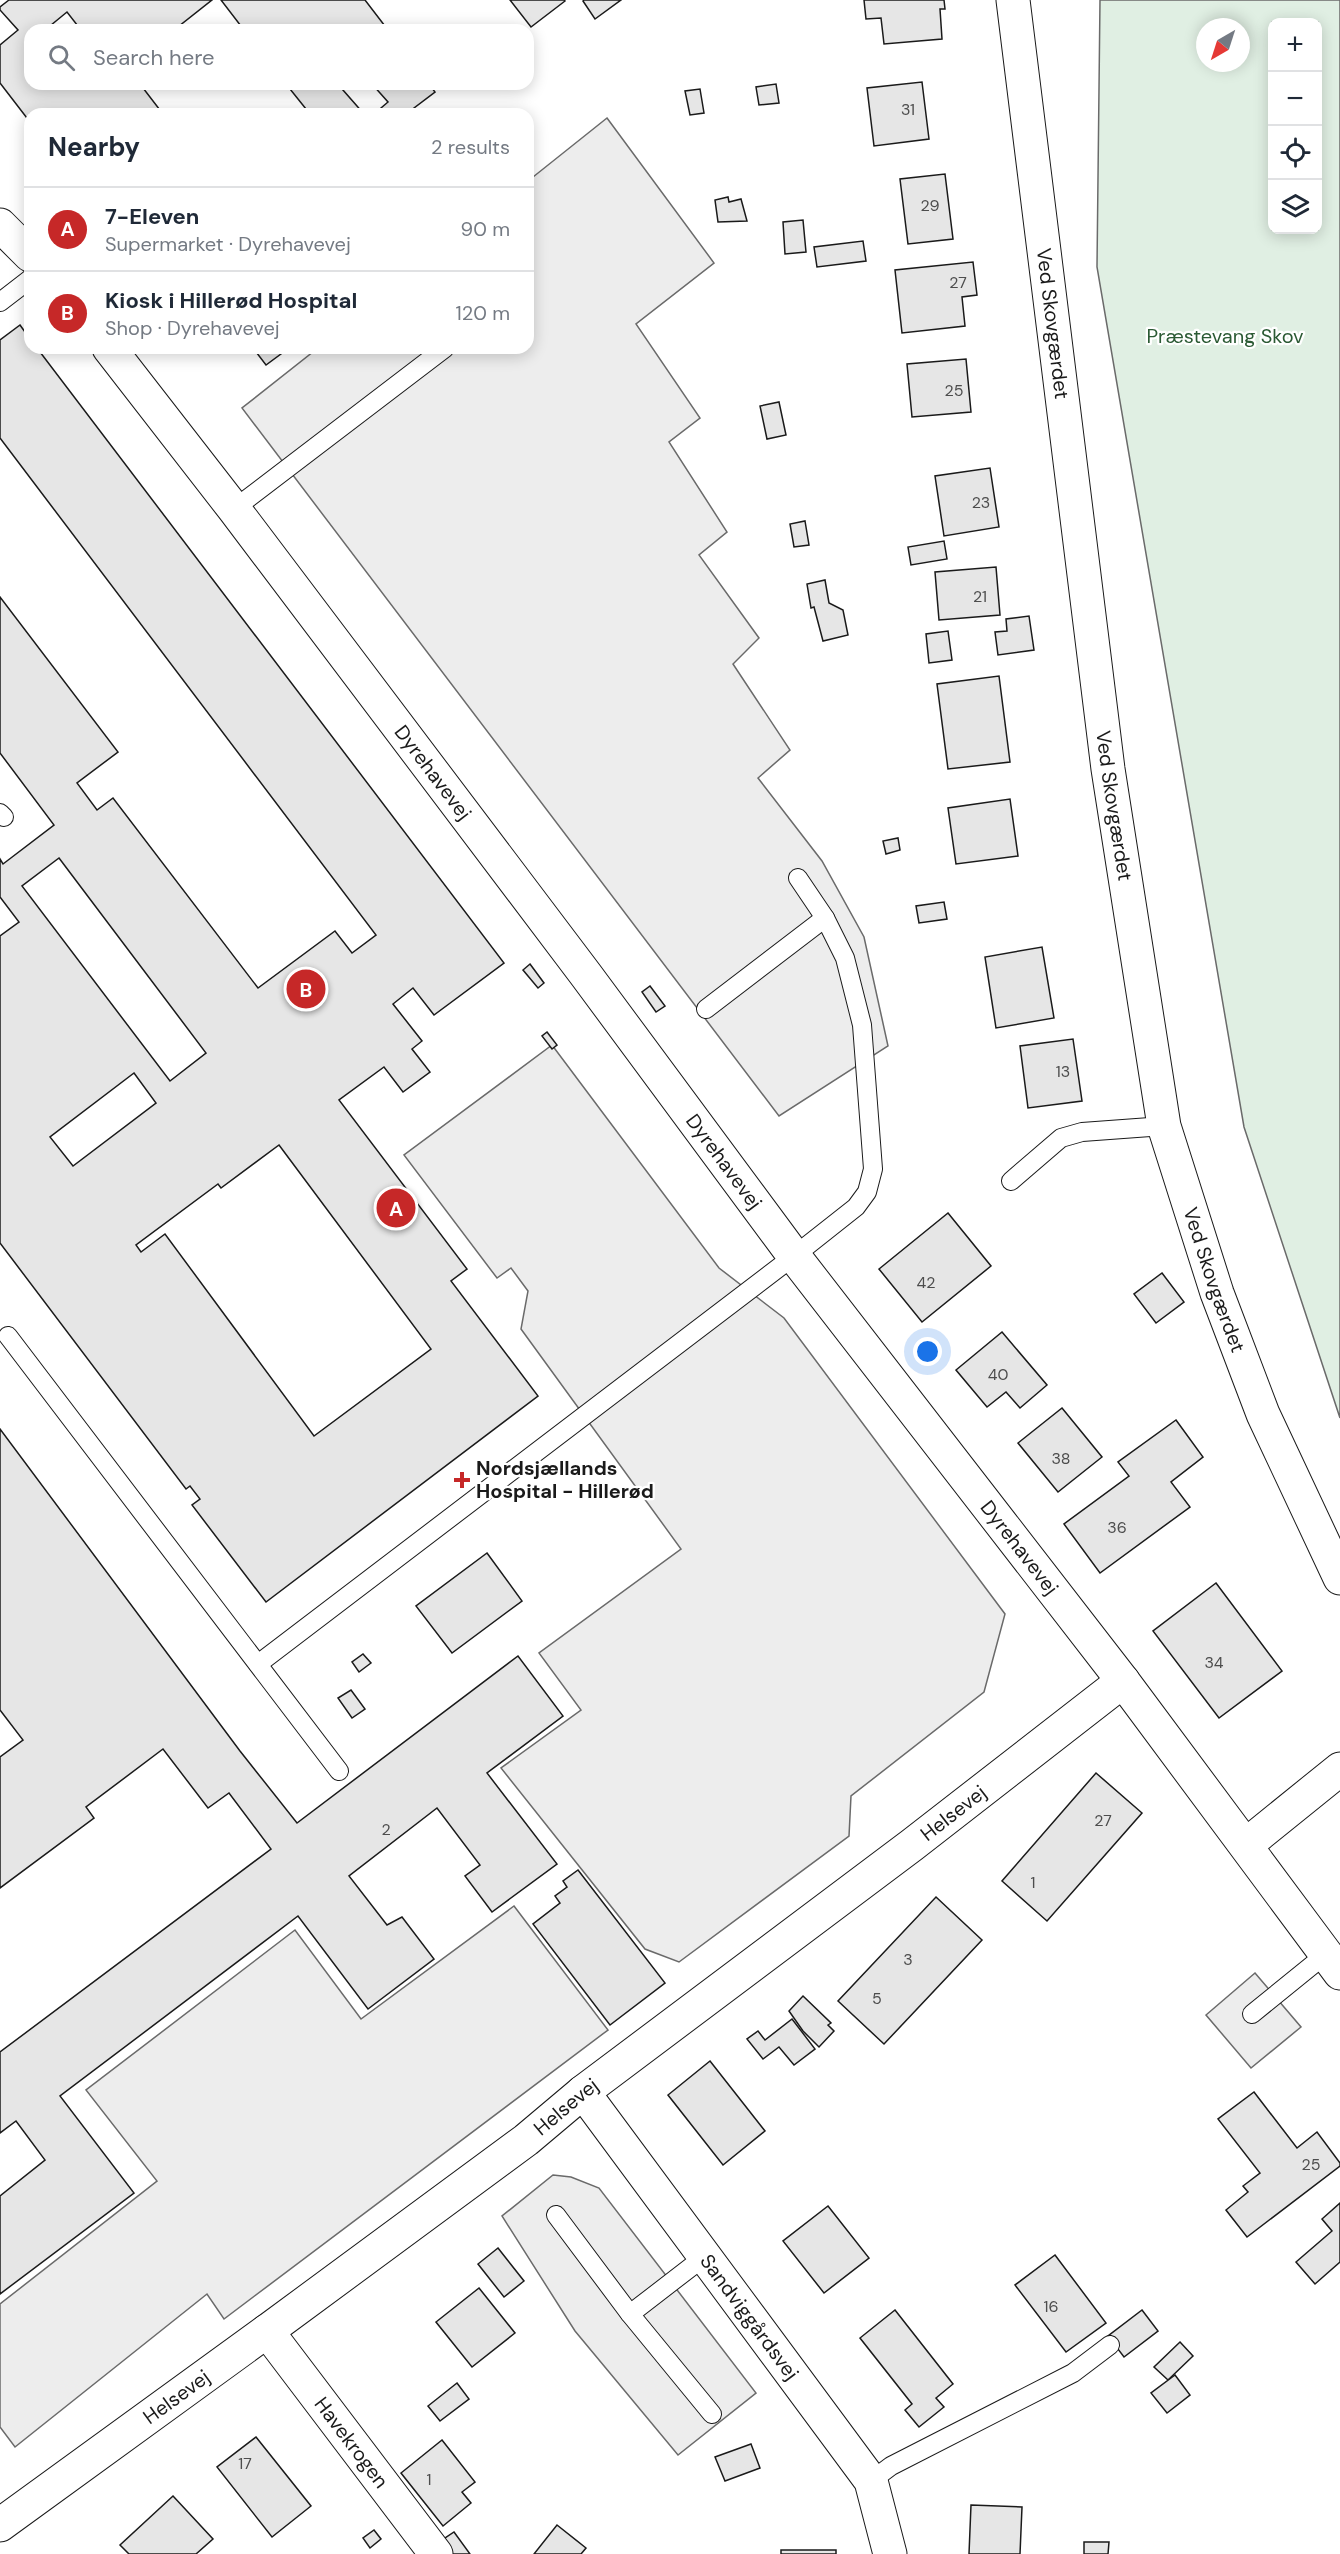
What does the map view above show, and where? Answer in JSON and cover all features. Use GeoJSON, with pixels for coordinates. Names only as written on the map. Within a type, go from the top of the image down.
{"type":"FeatureCollection","features":[{"type":"Feature","properties":{"kind":"street","name":"Ved Skovgærdet"},"geometry":{"type":"LineString","coordinates":[[1013,0],[1108,769],[1164,1126],[1217,1293],[1263,1414],[1340,1578]]}},
{"type":"Feature","properties":{"kind":"street"},"geometry":{"type":"LineString","coordinates":[[0,225],[24,249]]}},
{"type":"Feature","properties":{"kind":"street","name":"Dyrehavevej"},"geometry":{"type":"LineString","coordinates":[[114,354],[234,508],[586,975],[794,1256],[1124,1681],[1333,1964]]}},
{"type":"Feature","properties":{"kind":"street","name":"Helsevej"},"geometry":{"type":"LineString","coordinates":[[0,2525],[526,2140],[583,2092],[912,1845],[1124,1681]]}},
{"type":"Feature","properties":{"kind":"street"},"geometry":{"type":"LineString","coordinates":[[1246,1845],[1340,1769]]}},
{"type":"Feature","properties":{"kind":"street","name":"Sandviggårdsvej"},"geometry":{"type":"LineString","coordinates":[[583,2092],[871,2481],[890,2554]]}},
{"type":"Feature","properties":{"kind":"street","name":"Havekrogen"},"geometry":{"type":"LineString","coordinates":[[267,2331],[436,2554]]}},
{"type":"Feature","properties":{"kind":"lane"},"geometry":{"type":"LineString","coordinates":[[0,302],[24,284]]}},
{"type":"Feature","properties":{"kind":"lane"},"geometry":{"type":"LineString","coordinates":[[234,508],[437,354]]}},
{"type":"Feature","properties":{"kind":"lane"},"geometry":{"type":"LineString","coordinates":[[258,1664],[794,1256],[856,1207],[867,1191],[873,1169],[862,1025],[845,958],[825,918],[798,878]]}},
{"type":"Feature","properties":{"kind":"lane"},"geometry":{"type":"LineString","coordinates":[[706,1009],[825,918]]}},
{"type":"Feature","properties":{"kind":"lane"},"geometry":{"type":"LineString","coordinates":[[1011,1181],[1061,1138],[1082,1132],[1164,1126]]}},
{"type":"Feature","properties":{"kind":"lane"},"geometry":{"type":"LineString","coordinates":[[8,1336],[339,1771]]}},
{"type":"Feature","properties":{"kind":"lane"},"geometry":{"type":"LineString","coordinates":[[1252,2014],[1333,1964]]}},
{"type":"Feature","properties":{"kind":"lane"},"geometry":{"type":"LineString","coordinates":[[556,2215],[630,2314],[712,2414]]}},
{"type":"Feature","properties":{"kind":"lane"},"geometry":{"type":"LineString","coordinates":[[630,2314],[704,2257]]}},
{"type":"Feature","properties":{"kind":"lane"},"geometry":{"type":"LineString","coordinates":[[871,2481],[891,2466],[1073,2373],[1110,2345]]}},
{"type":"Feature","properties":{"kind":"green space","name":"Præstevang Skov"},"geometry":{"type":"Polygon","coordinates":[[[1100,0],[1340,0],[1340,1418],[1244,1127],[1097,267],[1100,0]]]}},
{"type":"Feature","properties":{"kind":"shaded area"},"geometry":{"type":"Polygon","coordinates":[[[607,118],[714,263],[636,324],[700,418],[669,442],[727,532],[699,555],[759,638],[733,664],[790,750],[758,778],[822,861],[864,937],[888,1046],[779,1116],[242,408],[310,354],[534,354],[534,176],[607,118]]]}},
{"type":"Feature","properties":{"kind":"shaded area"},"geometry":{"type":"Polygon","coordinates":[[[552,1045],[719,1268],[784,1318],[1005,1614],[984,1692],[851,1796],[849,1836],[679,1962],[645,1949],[501,1768],[581,1710],[539,1653],[681,1549],[521,1329],[528,1291],[511,1268],[497,1278],[404,1155],[552,1045]]]}},
{"type":"Feature","properties":{"kind":"shaded area"},"geometry":{"type":"Polygon","coordinates":[[[514,1906],[608,2030],[224,2319],[207,2294],[15,2447],[0,2427],[0,2304],[157,2181],[86,2090],[295,1930],[361,2019],[514,1906]]]}},
{"type":"Feature","properties":{"kind":"shaded area"},"geometry":{"type":"Polygon","coordinates":[[[1255,1973],[1301,2027],[1251,2068],[1206,2015],[1255,1973]]]}},
{"type":"Feature","properties":{"kind":"shaded area"},"geometry":{"type":"Polygon","coordinates":[[[553,2175],[571,2177],[599,2188],[756,2393],[678,2455],[575,2331],[502,2216],[553,2175]]]}},
{"type":"Feature","properties":{"kind":"building"},"geometry":{"type":"Polygon","coordinates":[[[9,0],[212,0],[182,24],[76,24],[67,12],[52,24],[24,24],[24,90],[145,90],[158,108],[24,108],[24,114],[0,83],[0,45],[18,30],[0,10],[0,7],[9,0]]]}},
{"type":"Feature","properties":{"kind":"building"},"geometry":{"type":"Polygon","coordinates":[[[221,0],[365,0],[383,24],[239,24],[221,0]]]}},
{"type":"Feature","properties":{"kind":"building"},"geometry":{"type":"Polygon","coordinates":[[[510,0],[565,1],[534,25],[529,24],[510,0]]]}},
{"type":"Feature","properties":{"kind":"building"},"geometry":{"type":"Polygon","coordinates":[[[584,0],[621,0],[595,19],[584,0]]]}},
{"type":"Feature","properties":{"kind":"building"},"geometry":{"type":"Polygon","coordinates":[[[864,0],[944,0],[945,9],[940,9],[942,39],[884,44],[881,18],[866,19],[864,0]]]}},
{"type":"Feature","properties":{"kind":"building"},"geometry":{"type":"Polygon","coordinates":[[[922,82],[929,139],[874,146],[867,88],[922,82]]]}},
{"type":"Feature","properties":{"kind":"building"},"geometry":{"type":"Polygon","coordinates":[[[776,84],[779,103],[759,105],[756,87],[776,84]]]}},
{"type":"Feature","properties":{"kind":"building"},"geometry":{"type":"Polygon","coordinates":[[[700,89],[704,113],[690,115],[685,91],[700,89]]]}},
{"type":"Feature","properties":{"kind":"building"},"geometry":{"type":"Polygon","coordinates":[[[291,90],[343,90],[359,108],[305,108],[291,90]]]}},
{"type":"Feature","properties":{"kind":"building"},"geometry":{"type":"Polygon","coordinates":[[[377,90],[434,90],[435,92],[414,108],[381,108],[388,102],[377,90]]]}},
{"type":"Feature","properties":{"kind":"building"},"geometry":{"type":"Polygon","coordinates":[[[945,174],[953,239],[908,244],[900,179],[945,174]]]}},
{"type":"Feature","properties":{"kind":"building"},"geometry":{"type":"Polygon","coordinates":[[[728,197],[729,202],[741,199],[747,221],[718,222],[715,200],[728,197]]]}},
{"type":"Feature","properties":{"kind":"building"},"geometry":{"type":"Polygon","coordinates":[[[803,220],[806,252],[785,254],[783,222],[803,220]]]}},
{"type":"Feature","properties":{"kind":"building"},"geometry":{"type":"Polygon","coordinates":[[[863,241],[866,261],[817,267],[814,247],[863,241]]]}},
{"type":"Feature","properties":{"kind":"building"},"geometry":{"type":"Polygon","coordinates":[[[973,262],[977,295],[962,297],[965,326],[902,333],[895,270],[973,262]]]}},
{"type":"Feature","properties":{"kind":"building"},"geometry":{"type":"Polygon","coordinates":[[[20,325],[24,331],[24,354],[42,354],[504,963],[434,1015],[413,988],[393,1004],[422,1041],[412,1049],[430,1072],[403,1092],[384,1067],[339,1100],[467,1269],[451,1281],[538,1396],[266,1602],[192,1505],[200,1499],[190,1486],[186,1489],[0,1243],[0,936],[19,922],[0,897],[0,859],[3,864],[54,825],[0,753],[0,597],[118,752],[77,783],[97,810],[113,798],[258,988],[335,931],[352,953],[376,935],[0,438],[0,340],[20,325]],[[59,858],[22,886],[170,1081],[206,1053],[59,858]],[[134,1073],[50,1137],[73,1166],[156,1103],[134,1073]],[[279,1145],[221,1188],[218,1184],[136,1245],[141,1252],[165,1234],[314,1436],[431,1349],[279,1145]]]}},
{"type":"Feature","properties":{"kind":"building"},"geometry":{"type":"Polygon","coordinates":[[[258,354],[281,354],[266,365],[258,354]]]}},
{"type":"Feature","properties":{"kind":"building"},"geometry":{"type":"Polygon","coordinates":[[[966,359],[971,412],[912,417],[907,364],[966,359]]]}},
{"type":"Feature","properties":{"kind":"building"},"geometry":{"type":"Polygon","coordinates":[[[779,402],[786,435],[767,439],[760,406],[779,402]]]}},
{"type":"Feature","properties":{"kind":"building"},"geometry":{"type":"Polygon","coordinates":[[[990,468],[999,527],[944,536],[935,476],[990,468]]]}},
{"type":"Feature","properties":{"kind":"building"},"geometry":{"type":"Polygon","coordinates":[[[805,521],[809,545],[794,547],[790,524],[805,521]]]}},
{"type":"Feature","properties":{"kind":"building"},"geometry":{"type":"Polygon","coordinates":[[[944,541],[947,559],[911,565],[908,547],[944,541]]]}},
{"type":"Feature","properties":{"kind":"building"},"geometry":{"type":"Polygon","coordinates":[[[996,567],[1000,615],[939,620],[935,572],[996,567]]]}},
{"type":"Feature","properties":{"kind":"building"},"geometry":{"type":"Polygon","coordinates":[[[825,580],[829,603],[843,610],[848,635],[823,641],[814,607],[811,608],[807,584],[825,580]]]}},
{"type":"Feature","properties":{"kind":"building"},"geometry":{"type":"Polygon","coordinates":[[[1029,616],[1034,650],[998,655],[995,632],[1007,631],[1006,619],[1029,616]]]}},
{"type":"Feature","properties":{"kind":"building"},"geometry":{"type":"Polygon","coordinates":[[[948,631],[952,660],[929,663],[926,634],[948,631]]]}},
{"type":"Feature","properties":{"kind":"building"},"geometry":{"type":"Polygon","coordinates":[[[999,676],[1010,762],[948,769],[937,684],[999,676]]]}},
{"type":"Feature","properties":{"kind":"building"},"geometry":{"type":"Polygon","coordinates":[[[1010,799],[1018,856],[956,864],[948,808],[1010,799]]]}},
{"type":"Feature","properties":{"kind":"building"},"geometry":{"type":"Polygon","coordinates":[[[898,838],[900,850],[886,854],[883,841],[898,838]]]}},
{"type":"Feature","properties":{"kind":"building"},"geometry":{"type":"Polygon","coordinates":[[[944,902],[947,919],[919,923],[916,906],[944,902]]]}},
{"type":"Feature","properties":{"kind":"building"},"geometry":{"type":"Polygon","coordinates":[[[1042,947],[1054,1018],[996,1028],[985,957],[1042,947]]]}},
{"type":"Feature","properties":{"kind":"building"},"geometry":{"type":"Polygon","coordinates":[[[530,964],[544,983],[538,988],[523,970],[530,964]]]}},
{"type":"Feature","properties":{"kind":"building"},"geometry":{"type":"Polygon","coordinates":[[[650,986],[665,1006],[656,1012],[642,992],[650,986]]]}},
{"type":"Feature","properties":{"kind":"building"},"geometry":{"type":"Polygon","coordinates":[[[547,1032],[557,1045],[552,1049],[542,1036],[547,1032]]]}},
{"type":"Feature","properties":{"kind":"building"},"geometry":{"type":"Polygon","coordinates":[[[1073,1039],[1082,1101],[1028,1108],[1020,1046],[1073,1039]]]}},
{"type":"Feature","properties":{"kind":"building"},"geometry":{"type":"Polygon","coordinates":[[[948,1213],[991,1266],[922,1322],[879,1269],[948,1213]]]}},
{"type":"Feature","properties":{"kind":"building"},"geometry":{"type":"Polygon","coordinates":[[[1162,1273],[1184,1302],[1156,1323],[1134,1294],[1162,1273]]]}},
{"type":"Feature","properties":{"kind":"building"},"geometry":{"type":"Polygon","coordinates":[[[1002,1332],[1047,1385],[1020,1408],[1006,1392],[987,1407],[956,1370],[1002,1332]]]}},
{"type":"Feature","properties":{"kind":"building"},"geometry":{"type":"Polygon","coordinates":[[[1062,1408],[1102,1457],[1058,1492],[1018,1443],[1062,1408]]]}},
{"type":"Feature","properties":{"kind":"building"},"geometry":{"type":"Polygon","coordinates":[[[1176,1420],[1203,1457],[1171,1482],[1190,1507],[1100,1573],[1064,1524],[1129,1476],[1118,1462],[1176,1420]]]}},
{"type":"Feature","properties":{"kind":"building"},"geometry":{"type":"Polygon","coordinates":[[[0,1429],[240,1751],[297,1823],[518,1656],[563,1716],[487,1773],[557,1864],[492,1912],[465,1876],[480,1865],[437,1808],[349,1876],[387,1925],[402,1917],[434,1959],[368,2009],[298,1916],[60,2096],[134,2193],[0,2294],[0,2196],[45,2160],[16,2121],[0,2133],[0,2052],[271,1849],[229,1793],[208,1808],[163,1749],[86,1807],[94,1818],[0,1888],[0,1757],[23,1740],[0,1710],[0,1429]]]}},
{"type":"Feature","properties":{"kind":"building"},"geometry":{"type":"Polygon","coordinates":[[[487,1553],[522,1601],[452,1653],[416,1606],[487,1553]]]}},
{"type":"Feature","properties":{"kind":"building"},"geometry":{"type":"Polygon","coordinates":[[[1216,1583],[1282,1671],[1219,1718],[1153,1631],[1216,1583]]]}},
{"type":"Feature","properties":{"kind":"building"},"geometry":{"type":"Polygon","coordinates":[[[363,1654],[371,1663],[359,1672],[352,1662],[363,1654]]]}},
{"type":"Feature","properties":{"kind":"building"},"geometry":{"type":"Polygon","coordinates":[[[351,1690],[365,1709],[352,1718],[338,1698],[351,1690]]]}},
{"type":"Feature","properties":{"kind":"building"},"geometry":{"type":"Polygon","coordinates":[[[1096,1773],[1142,1813],[1047,1921],[1002,1881],[1096,1773]]]}},
{"type":"Feature","properties":{"kind":"building"},"geometry":{"type":"Polygon","coordinates":[[[578,1870],[665,1983],[610,2025],[533,1924],[560,1903],[555,1896],[567,1887],[563,1881],[578,1870]]]}},
{"type":"Feature","properties":{"kind":"building"},"geometry":{"type":"Polygon","coordinates":[[[936,1897],[982,1940],[884,2044],[838,2001],[936,1897]]]}},
{"type":"Feature","properties":{"kind":"building"},"geometry":{"type":"Polygon","coordinates":[[[803,1996],[831,2023],[828,2025],[834,2031],[819,2047],[803,2031],[789,2011],[803,1996]]]}},
{"type":"Feature","properties":{"kind":"building"},"geometry":{"type":"Polygon","coordinates":[[[792,2019],[815,2049],[794,2065],[779,2047],[763,2059],[747,2039],[758,2031],[765,2040],[792,2019]]]}},
{"type":"Feature","properties":{"kind":"building"},"geometry":{"type":"Polygon","coordinates":[[[710,2061],[765,2131],[723,2165],[668,2095],[710,2061]]]}},
{"type":"Feature","properties":{"kind":"building"},"geometry":{"type":"Polygon","coordinates":[[[1254,2092],[1297,2148],[1317,2132],[1340,2166],[1247,2237],[1226,2210],[1248,2192],[1243,2186],[1260,2173],[1218,2119],[1254,2092]]]}},
{"type":"Feature","properties":{"kind":"building"},"geometry":{"type":"Polygon","coordinates":[[[1340,2203],[1340,2262],[1315,2284],[1296,2262],[1332,2231],[1322,2219],[1340,2203]]]}},
{"type":"Feature","properties":{"kind":"building"},"geometry":{"type":"Polygon","coordinates":[[[828,2206],[869,2258],[824,2293],[783,2241],[828,2206]]]}},
{"type":"Feature","properties":{"kind":"building"},"geometry":{"type":"Polygon","coordinates":[[[498,2248],[524,2281],[504,2297],[478,2264],[498,2248]]]}},
{"type":"Feature","properties":{"kind":"building"},"geometry":{"type":"Polygon","coordinates":[[[1055,2255],[1106,2323],[1066,2352],[1015,2285],[1055,2255]]]}},
{"type":"Feature","properties":{"kind":"building"},"geometry":{"type":"Polygon","coordinates":[[[479,2288],[515,2333],[472,2367],[436,2322],[479,2288]]]}},
{"type":"Feature","properties":{"kind":"building"},"geometry":{"type":"Polygon","coordinates":[[[895,2310],[953,2384],[936,2398],[944,2407],[919,2427],[905,2410],[912,2404],[860,2338],[895,2310]]]}},
{"type":"Feature","properties":{"kind":"building"},"geometry":{"type":"Polygon","coordinates":[[[1142,2310],[1158,2331],[1124,2357],[1108,2336],[1142,2310]]]}},
{"type":"Feature","properties":{"kind":"building"},"geometry":{"type":"Polygon","coordinates":[[[1180,2342],[1193,2356],[1168,2380],[1154,2367],[1180,2342]]]}},
{"type":"Feature","properties":{"kind":"building"},"geometry":{"type":"Polygon","coordinates":[[[1175,2375],[1190,2395],[1167,2413],[1151,2393],[1175,2375]]]}},
{"type":"Feature","properties":{"kind":"building"},"geometry":{"type":"Polygon","coordinates":[[[457,2383],[469,2399],[440,2421],[428,2406],[457,2383]]]}},
{"type":"Feature","properties":{"kind":"building"},"geometry":{"type":"Polygon","coordinates":[[[256,2437],[311,2506],[272,2537],[217,2467],[256,2437]]]}},
{"type":"Feature","properties":{"kind":"building"},"geometry":{"type":"Polygon","coordinates":[[[442,2440],[475,2482],[462,2492],[471,2503],[443,2526],[401,2473],[442,2440]]]}},
{"type":"Feature","properties":{"kind":"building"},"geometry":{"type":"Polygon","coordinates":[[[751,2444],[760,2468],[725,2481],[715,2457],[751,2444]]]}},
{"type":"Feature","properties":{"kind":"building"},"geometry":{"type":"Polygon","coordinates":[[[173,2496],[213,2539],[196,2554],[129,2554],[120,2545],[173,2496]]]}},
{"type":"Feature","properties":{"kind":"building"},"geometry":{"type":"Polygon","coordinates":[[[971,2505],[1022,2507],[1020,2554],[969,2554],[971,2505]]]}},
{"type":"Feature","properties":{"kind":"building"},"geometry":{"type":"Polygon","coordinates":[[[557,2525],[586,2548],[581,2554],[534,2554],[557,2525]]]}},
{"type":"Feature","properties":{"kind":"building"},"geometry":{"type":"Polygon","coordinates":[[[374,2530],[381,2539],[370,2548],[363,2538],[374,2530]]]}},
{"type":"Feature","properties":{"kind":"building"},"geometry":{"type":"Polygon","coordinates":[[[454,2532],[470,2554],[448,2554],[439,2542],[454,2532]]]}},
{"type":"Feature","properties":{"kind":"building"},"geometry":{"type":"Polygon","coordinates":[[[1084,2542],[1109,2542],[1108,2554],[1084,2554],[1084,2542]]]}},
{"type":"Feature","properties":{"kind":"building"},"geometry":{"type":"Polygon","coordinates":[[[781,2550],[836,2550],[836,2554],[781,2554],[781,2550]]]}},
{"type":"Feature","properties":{"kind":"place","name":"Kiosk i Hillerød Hospital"},"geometry":{"type":"Point","coordinates":[306,989]}},
{"type":"Feature","properties":{"kind":"place","name":"7-Eleven"},"geometry":{"type":"Point","coordinates":[396,1208]}},
{"type":"Feature","properties":{"kind":"place","name":"Nordsjællands Hospital - Hillerød"},"geometry":{"type":"Point","coordinates":[462,1480]}}]}
